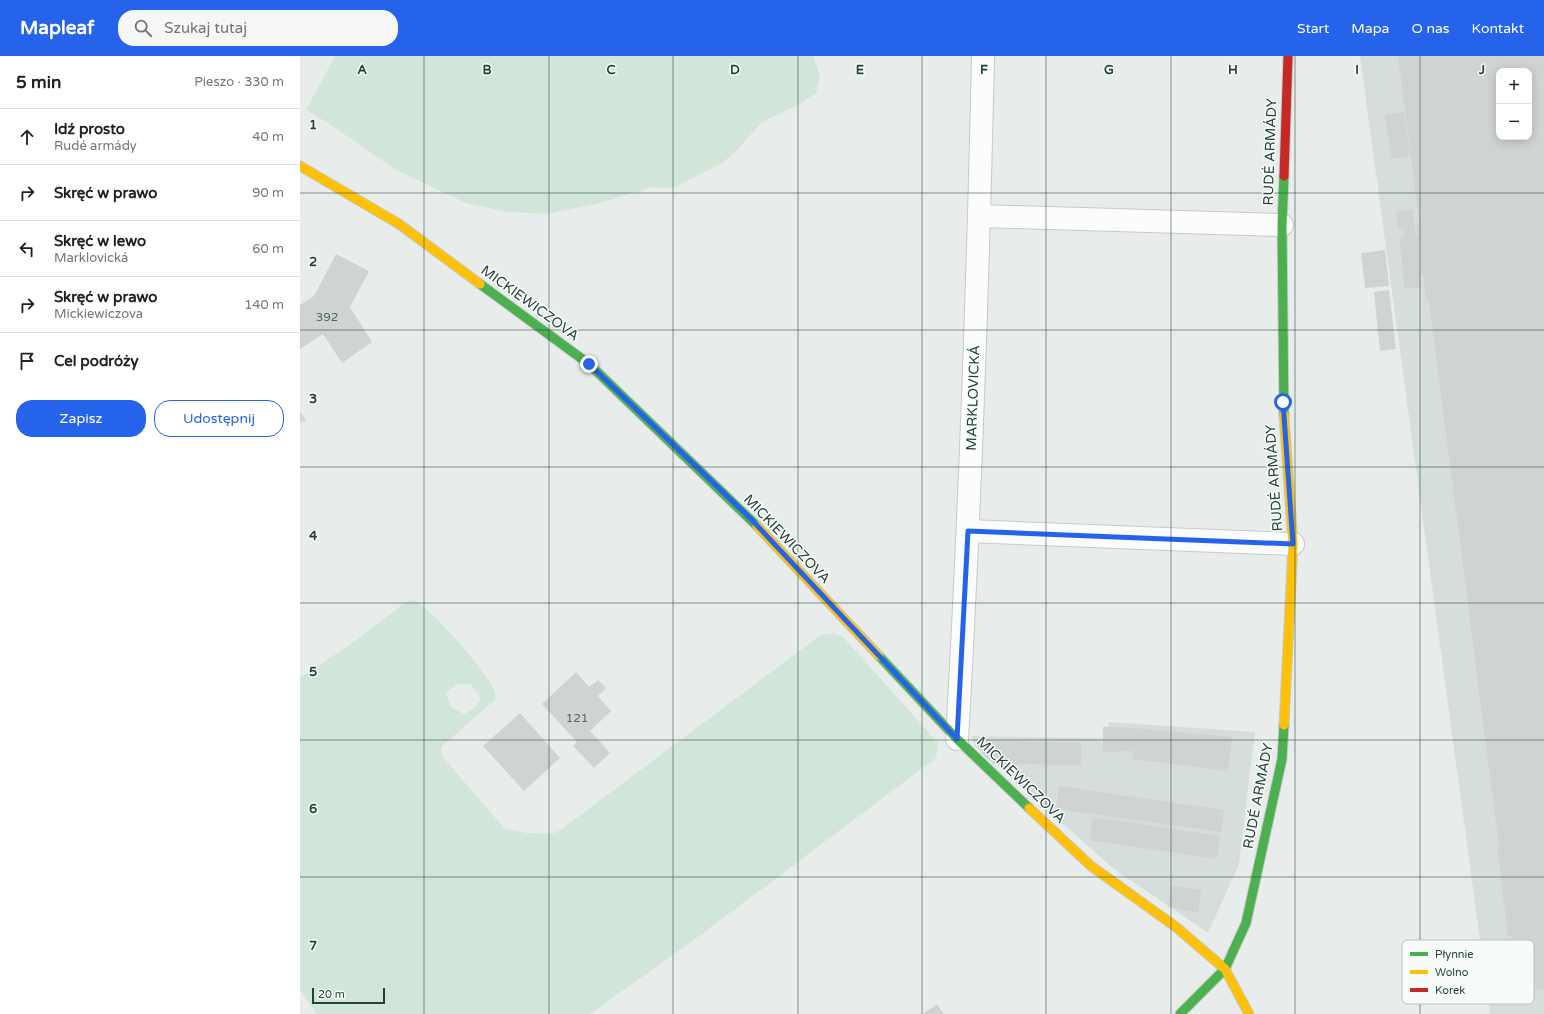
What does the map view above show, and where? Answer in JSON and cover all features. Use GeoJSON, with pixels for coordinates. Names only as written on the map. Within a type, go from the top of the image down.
{"type":"FeatureCollection","features":[{"type":"Feature","properties":{"kind":"street","name":"MARKLOVICKÁ"},"geometry":{"type":"LineString","coordinates":[[957,739],[968,531],[980,216],[983,56]]}},
{"type":"Feature","properties":{"kind":"street","name":"RUDÉ ARMÁDY"},"geometry":{"type":"LineString","coordinates":[[1180,1014],[1224,969],[1246,923],[1282,759],[1293,544],[1283,402],[1282,225],[1288,56]]}},
{"type":"Feature","properties":{"kind":"street","name":"MICKIEWICZOVA"},"geometry":{"type":"LineString","coordinates":[[300,166],[399,224],[589,364],[750,518],[957,739],[1091,866],[1176,927],[1224,969],[1249,1014]]}},
{"type":"Feature","properties":{"kind":"street"},"geometry":{"type":"LineString","coordinates":[[980,216],[1282,225]]}},
{"type":"Feature","properties":{"kind":"street"},"geometry":{"type":"LineString","coordinates":[[968,531],[1293,544]]}},
{"type":"Feature","properties":{"kind":"shaded area"},"geometry":{"type":"Polygon","coordinates":[[[1360,56],[1544,56],[1544,1014],[1490,1014],[1489,1004],[1534,1004],[1534,940],[1480,940],[1360,56]]]}},
{"type":"Feature","properties":{"kind":"shaded area"},"geometry":{"type":"Polygon","coordinates":[[[1109,722],[1255,732],[1239,864],[1208,933],[1114,869],[975,746],[971,736],[1103,738],[1103,727],[1108,727],[1109,722]]]}},
{"type":"Feature","properties":{"kind":"green space"},"geometry":{"type":"Polygon","coordinates":[[[335,56],[813,56],[820,76],[816,93],[800,104],[762,122],[735,152],[722,163],[675,187],[653,187],[600,203],[546,214],[508,212],[466,203],[396,170],[328,123],[306,110],[335,56]]]}},
{"type":"Feature","properties":{"kind":"green space"},"geometry":{"type":"Polygon","coordinates":[[[414,600],[422,605],[445,627],[481,669],[494,690],[496,699],[441,747],[442,756],[505,829],[528,833],[550,834],[559,831],[819,636],[826,634],[835,634],[844,638],[938,743],[936,758],[691,942],[590,1014],[317,1014],[300,990],[300,678],[354,642],[409,601],[414,600]],[[456,684],[446,693],[451,707],[464,714],[475,708],[481,699],[471,684],[456,684]]]}},
{"type":"Feature","properties":{"kind":"building"},"geometry":{"type":"Polygon","coordinates":[[[1398,56],[1544,56],[1544,989],[1534,990],[1534,940],[1512,940],[1511,936],[1508,937],[1497,847],[1499,847],[1429,301],[1426,301],[1423,274],[1420,275],[1421,287],[1405,289],[1399,237],[1404,236],[1404,228],[1398,229],[1396,212],[1413,210],[1416,235],[1418,234],[1416,223],[1419,223],[1398,56]]]}},
{"type":"Feature","properties":{"kind":"building"},"geometry":{"type":"Polygon","coordinates":[[[1404,112],[1410,156],[1391,159],[1385,115],[1404,112]]]}},
{"type":"Feature","properties":{"kind":"building"},"geometry":{"type":"Polygon","coordinates":[[[1385,250],[1389,286],[1365,288],[1361,253],[1385,250]]]}},
{"type":"Feature","properties":{"kind":"building"},"geometry":{"type":"Polygon","coordinates":[[[336,254],[369,271],[350,307],[372,342],[342,363],[323,334],[300,349],[300,305],[314,296],[336,254]]]}},
{"type":"Feature","properties":{"kind":"building"},"geometry":{"type":"Polygon","coordinates":[[[1389,290],[1396,349],[1380,351],[1374,292],[1389,290]]]}},
{"type":"Feature","properties":{"kind":"building"},"geometry":{"type":"Polygon","coordinates":[[[300,411],[306,420],[300,423],[300,411]]]}},
{"type":"Feature","properties":{"kind":"building"},"geometry":{"type":"Polygon","coordinates":[[[576,672],[589,687],[598,680],[606,688],[598,696],[611,711],[590,731],[610,753],[594,768],[573,746],[577,742],[542,704],[576,672]]]}},
{"type":"Feature","properties":{"kind":"building"},"geometry":{"type":"Polygon","coordinates":[[[520,713],[560,758],[524,791],[483,746],[520,713]]]}},
{"type":"Feature","properties":{"kind":"building"},"geometry":{"type":"Polygon","coordinates":[[[1103,727],[1134,728],[1232,737],[1228,771],[1133,759],[1133,751],[1103,752],[1103,727]]]}},
{"type":"Feature","properties":{"kind":"building"},"geometry":{"type":"Polygon","coordinates":[[[982,741],[1081,743],[1081,765],[993,764],[981,753],[982,741]]]}},
{"type":"Feature","properties":{"kind":"building"},"geometry":{"type":"Polygon","coordinates":[[[1059,786],[1224,810],[1221,832],[1056,809],[1059,786]]]}},
{"type":"Feature","properties":{"kind":"building"},"geometry":{"type":"Polygon","coordinates":[[[1093,817],[1220,836],[1217,859],[1089,840],[1093,817]]]}},
{"type":"Feature","properties":{"kind":"building"},"geometry":{"type":"Polygon","coordinates":[[[1171,886],[1201,890],[1198,913],[1168,907],[1171,886]]]}},
{"type":"Feature","properties":{"kind":"building"},"geometry":{"type":"Polygon","coordinates":[[[937,1004],[944,1014],[923,1014],[937,1004]]]}},
{"type":"Feature","properties":{"kind":"traffic: fast"},"geometry":{"type":"LineString","coordinates":[[1284,176],[1282,225],[1284,415]]}},
{"type":"Feature","properties":{"kind":"traffic: fast"},"geometry":{"type":"LineString","coordinates":[[480,284],[589,364],[757,526]]}},
{"type":"Feature","properties":{"kind":"traffic: fast"},"geometry":{"type":"LineString","coordinates":[[879,656],[957,739],[1029,808]]}},
{"type":"Feature","properties":{"kind":"traffic: fast"},"geometry":{"type":"LineString","coordinates":[[1180,1014],[1225,969],[1246,923],[1282,759],[1284,725]]}},
{"type":"Feature","properties":{"kind":"traffic: slow"},"geometry":{"type":"LineString","coordinates":[[300,166],[399,224],[480,284]]}},
{"type":"Feature","properties":{"kind":"traffic: slow"},"geometry":{"type":"LineString","coordinates":[[1284,415],[1293,544],[1284,725]]}},
{"type":"Feature","properties":{"kind":"traffic: slow"},"geometry":{"type":"LineString","coordinates":[[757,526],[879,656]]}},
{"type":"Feature","properties":{"kind":"traffic: slow"},"geometry":{"type":"LineString","coordinates":[[1029,808],[1091,866],[1176,927],[1225,969],[1249,1014]]}},
{"type":"Feature","properties":{"kind":"traffic: jam"},"geometry":{"type":"LineString","coordinates":[[1284,176],[1288,56]]}},
{"type":"Feature","properties":{"kind":"route"},"geometry":{"type":"LineString","coordinates":[[589,364],[750,518],[957,739],[968,531],[1293,544],[1283,402]]}}]}
